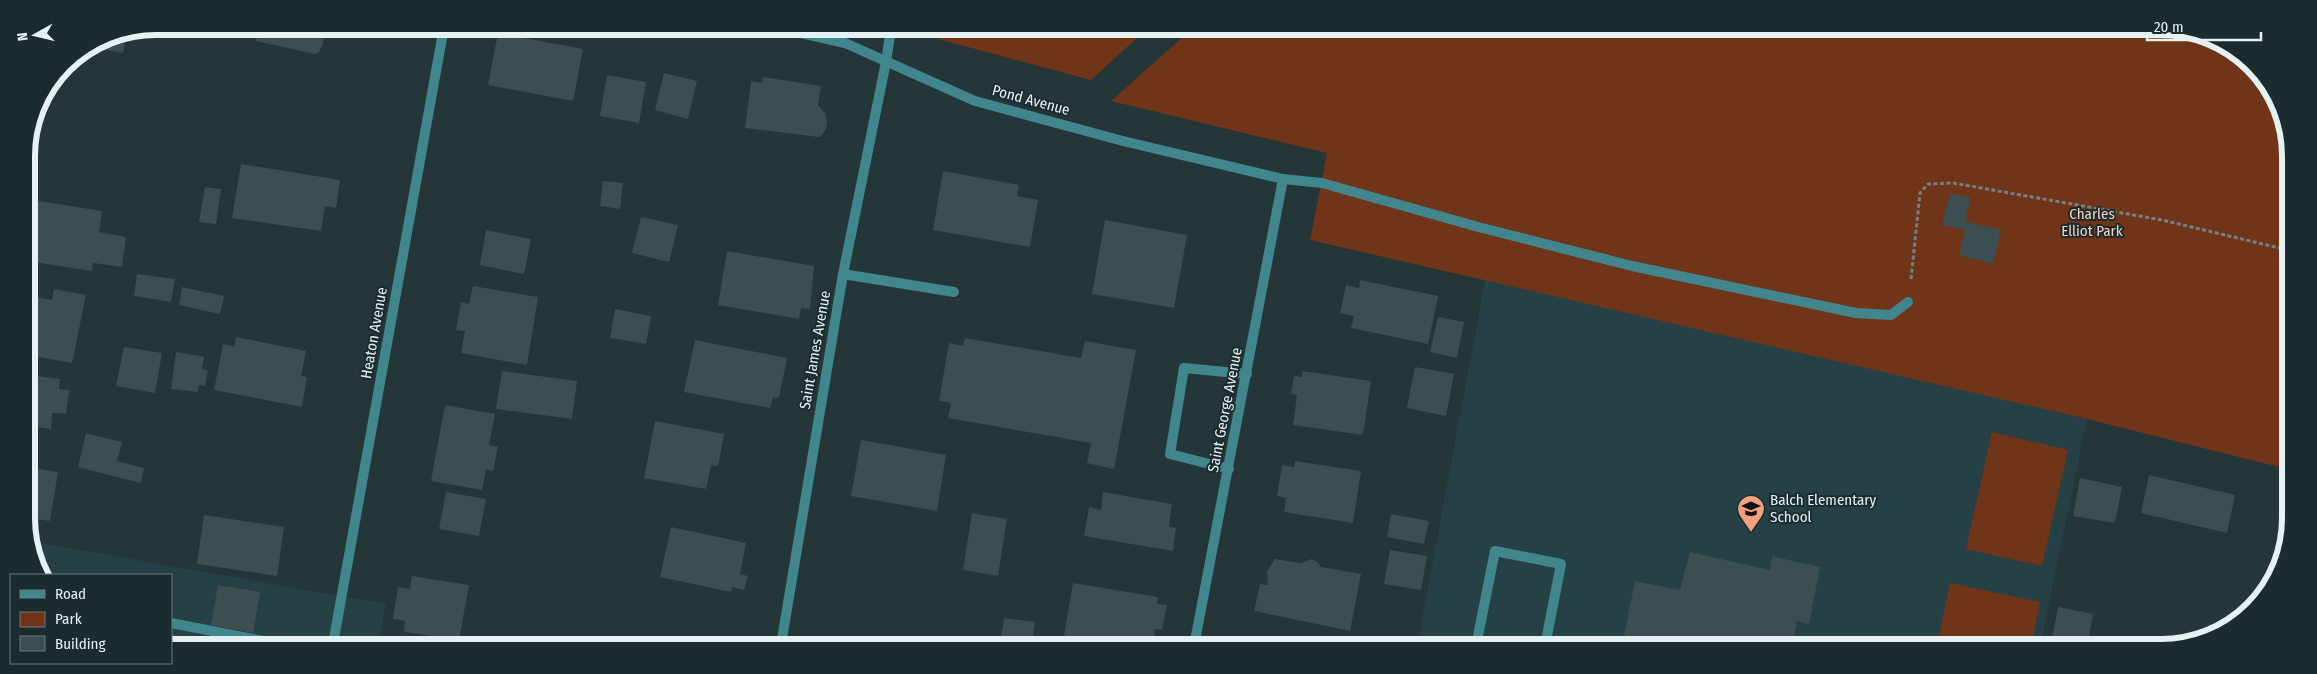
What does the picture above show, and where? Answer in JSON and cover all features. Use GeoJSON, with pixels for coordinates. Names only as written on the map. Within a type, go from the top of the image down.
{"type":"FeatureCollection","features":[{"type":"Feature","properties":{"kind":"street","name":"Heaton Avenue"},"geometry":{"type":"LineString","coordinates":[[334,639],[443,35]]}},
{"type":"Feature","properties":{"kind":"street","name":"Pond Avenue"},"geometry":{"type":"LineString","coordinates":[[810,35],[845,43],[976,101],[1123,140],[1283,179],[1322,183],[1482,228],[1622,264],[1856,313],[1891,315],[1908,302]]}},
{"type":"Feature","properties":{"kind":"street","name":"Saint James Avenue"},"geometry":{"type":"LineString","coordinates":[[782,639],[844,274],[890,35]]}},
{"type":"Feature","properties":{"kind":"street","name":"Saint George Avenue"},"geometry":{"type":"LineString","coordinates":[[1195,639],[1283,179]]}},
{"type":"Feature","properties":{"kind":"street"},"geometry":{"type":"LineString","coordinates":[[844,274],[954,292]]}},
{"type":"Feature","properties":{"kind":"street"},"geometry":{"type":"LineString","coordinates":[[1228,470],[1170,454],[1184,368],[1247,374]]}},
{"type":"Feature","properties":{"kind":"street"},"geometry":{"type":"LineString","coordinates":[[1477,639],[1494,551],[1561,564],[1546,639]]}},
{"type":"Feature","properties":{"kind":"street"},"geometry":{"type":"LineString","coordinates":[[172,623],[253,639]]}},
{"type":"Feature","properties":{"kind":"path"},"geometry":{"type":"LineString","coordinates":[[1908,302],[1920,193],[1928,184],[1953,184],[2162,220],[2282,249]]}},
{"type":"Feature","properties":{"kind":"shaded area","name":"Balch Elementary School"},"geometry":{"type":"Polygon","coordinates":[[[1486,276],[2087,419],[2042,639],[1418,639],[1486,276]]]}},
{"type":"Feature","properties":{"kind":"shaded area"},"geometry":{"type":"Polygon","coordinates":[[[37,542],[386,604],[379,639],[172,639],[172,574],[48,574],[37,542]]]}},
{"type":"Feature","properties":{"kind":"green space"},"geometry":{"type":"Polygon","coordinates":[[[927,35],[1140,35],[1091,80],[927,35]]]}},
{"type":"Feature","properties":{"kind":"green space","name":"Charles Elliot Park"},"geometry":{"type":"Polygon","coordinates":[[[1185,35],[2161,35],[2192,39],[2215,47],[2228,55],[2252,76],[2270,102],[2280,132],[2282,156],[2282,468],[2087,419],[1310,240],[1327,153],[1111,101],[1185,35]]]}},
{"type":"Feature","properties":{"kind":"green space"},"geometry":{"type":"Polygon","coordinates":[[[1992,432],[2068,450],[2042,566],[1966,549],[1992,432]]]}},
{"type":"Feature","properties":{"kind":"green space"},"geometry":{"type":"Polygon","coordinates":[[[1950,583],[2040,602],[2033,639],[1939,639],[1950,583]]]}},
{"type":"Feature","properties":{"kind":"building"},"geometry":{"type":"Polygon","coordinates":[[[257,35],[324,35],[323,44],[319,52],[315,54],[256,41],[257,35]]]}},
{"type":"Feature","properties":{"kind":"building"},"geometry":{"type":"Polygon","coordinates":[[[498,35],[509,35],[583,49],[573,101],[488,85],[498,35]]]}},
{"type":"Feature","properties":{"kind":"building"},"geometry":{"type":"Polygon","coordinates":[[[126,39],[123,53],[100,49],[126,39]]]}},
{"type":"Feature","properties":{"kind":"building"},"geometry":{"type":"Polygon","coordinates":[[[664,73],[697,81],[688,119],[655,110],[664,73]]]}},
{"type":"Feature","properties":{"kind":"building"},"geometry":{"type":"Polygon","coordinates":[[[607,75],[646,82],[639,123],[600,116],[607,75]]]}},
{"type":"Feature","properties":{"kind":"building"},"geometry":{"type":"Polygon","coordinates":[[[763,77],[821,86],[818,105],[825,113],[827,121],[826,129],[821,136],[745,128],[751,81],[762,83],[763,77]]]}},
{"type":"Feature","properties":{"kind":"building"},"geometry":{"type":"Polygon","coordinates":[[[241,164],[340,180],[336,208],[325,206],[321,231],[232,218],[241,164]]]}},
{"type":"Feature","properties":{"kind":"building"},"geometry":{"type":"Polygon","coordinates":[[[943,171],[1019,185],[1017,196],[1038,200],[1030,247],[933,230],[943,171]]]}},
{"type":"Feature","properties":{"kind":"building"},"geometry":{"type":"Polygon","coordinates":[[[603,181],[623,183],[620,209],[600,206],[603,181]]]}},
{"type":"Feature","properties":{"kind":"building"},"geometry":{"type":"Polygon","coordinates":[[[205,187],[221,189],[216,224],[199,222],[205,187]]]}},
{"type":"Feature","properties":{"kind":"building"},"geometry":{"type":"Polygon","coordinates":[[[1950,193],[1971,198],[1965,221],[2001,230],[1993,264],[1959,255],[1965,230],[1942,225],[1950,193]]]}},
{"type":"Feature","properties":{"kind":"building"},"geometry":{"type":"Polygon","coordinates":[[[35,200],[102,211],[99,232],[126,237],[122,267],[93,263],[92,271],[35,262],[35,200]]]}},
{"type":"Feature","properties":{"kind":"building"},"geometry":{"type":"Polygon","coordinates":[[[641,217],[678,225],[669,262],[632,253],[641,217]]]}},
{"type":"Feature","properties":{"kind":"building"},"geometry":{"type":"Polygon","coordinates":[[[1105,220],[1187,235],[1174,308],[1092,294],[1105,220]]]}},
{"type":"Feature","properties":{"kind":"building"},"geometry":{"type":"Polygon","coordinates":[[[486,230],[531,239],[524,274],[480,265],[486,230]]]}},
{"type":"Feature","properties":{"kind":"building"},"geometry":{"type":"Polygon","coordinates":[[[727,251],[814,266],[810,309],[801,308],[799,319],[718,305],[727,251]]]}},
{"type":"Feature","properties":{"kind":"building"},"geometry":{"type":"Polygon","coordinates":[[[137,274],[175,279],[171,302],[134,296],[137,274]]]}},
{"type":"Feature","properties":{"kind":"building"},"geometry":{"type":"Polygon","coordinates":[[[1360,280],[1438,296],[1428,344],[1351,328],[1354,316],[1340,313],[1346,285],[1359,288],[1360,280]]]}},
{"type":"Feature","properties":{"kind":"building"},"geometry":{"type":"Polygon","coordinates":[[[473,286],[538,297],[527,365],[461,353],[465,331],[456,330],[461,302],[469,304],[473,286]]]}},
{"type":"Feature","properties":{"kind":"building"},"geometry":{"type":"Polygon","coordinates":[[[182,287],[224,296],[220,314],[179,305],[182,287]]]}},
{"type":"Feature","properties":{"kind":"building"},"geometry":{"type":"Polygon","coordinates":[[[54,289],[86,295],[72,363],[35,356],[35,297],[52,300],[54,289]]]}},
{"type":"Feature","properties":{"kind":"building"},"geometry":{"type":"Polygon","coordinates":[[[615,309],[651,316],[646,344],[610,338],[615,309]]]}},
{"type":"Feature","properties":{"kind":"building"},"geometry":{"type":"Polygon","coordinates":[[[1438,317],[1464,322],[1457,358],[1430,352],[1438,317]]]}},
{"type":"Feature","properties":{"kind":"building"},"geometry":{"type":"Polygon","coordinates":[[[236,337],[306,351],[301,376],[307,377],[302,407],[214,390],[223,344],[234,347],[236,337]]]}},
{"type":"Feature","properties":{"kind":"building"},"geometry":{"type":"Polygon","coordinates":[[[965,338],[1081,358],[1085,341],[1136,350],[1114,469],[1087,463],[1091,443],[948,418],[951,403],[939,401],[949,343],[963,346],[965,338]]]}},
{"type":"Feature","properties":{"kind":"building"},"geometry":{"type":"Polygon","coordinates":[[[695,340],[787,358],[779,398],[773,397],[770,408],[684,392],[695,340]]]}},
{"type":"Feature","properties":{"kind":"building"},"geometry":{"type":"Polygon","coordinates":[[[124,347],[162,353],[155,393],[116,386],[124,347]]]}},
{"type":"Feature","properties":{"kind":"building"},"geometry":{"type":"Polygon","coordinates":[[[176,352],[204,357],[202,369],[208,370],[205,386],[199,385],[198,392],[171,389],[176,352]]]}},
{"type":"Feature","properties":{"kind":"building"},"geometry":{"type":"Polygon","coordinates":[[[1415,367],[1454,374],[1446,416],[1407,408],[1415,367]]]}},
{"type":"Feature","properties":{"kind":"building"},"geometry":{"type":"Polygon","coordinates":[[[502,371],[577,381],[572,419],[496,409],[502,371]]]}},
{"type":"Feature","properties":{"kind":"building"},"geometry":{"type":"Polygon","coordinates":[[[1302,371],[1371,381],[1363,435],[1293,425],[1297,395],[1291,394],[1294,376],[1302,377],[1302,371]]]}},
{"type":"Feature","properties":{"kind":"building"},"geometry":{"type":"Polygon","coordinates":[[[35,376],[60,379],[59,389],[69,390],[66,414],[52,413],[51,429],[35,427],[35,376]]]}},
{"type":"Feature","properties":{"kind":"building"},"geometry":{"type":"Polygon","coordinates":[[[445,405],[495,414],[489,445],[498,447],[493,471],[486,469],[482,490],[431,481],[445,405]]]}},
{"type":"Feature","properties":{"kind":"building"},"geometry":{"type":"Polygon","coordinates":[[[655,421],[724,434],[718,466],[711,465],[706,489],[644,478],[655,421]]]}},
{"type":"Feature","properties":{"kind":"building"},"geometry":{"type":"Polygon","coordinates":[[[86,433],[122,442],[117,461],[144,468],[141,483],[78,467],[86,433]]]}},
{"type":"Feature","properties":{"kind":"building"},"geometry":{"type":"Polygon","coordinates":[[[861,440],[946,455],[937,511],[851,496],[861,440]]]}},
{"type":"Feature","properties":{"kind":"building"},"geometry":{"type":"Polygon","coordinates":[[[1295,461],[1361,471],[1353,523],[1284,512],[1286,498],[1277,496],[1282,465],[1294,467],[1295,461]]]}},
{"type":"Feature","properties":{"kind":"building"},"geometry":{"type":"Polygon","coordinates":[[[35,468],[58,472],[50,521],[35,519],[35,468]]]}},
{"type":"Feature","properties":{"kind":"building"},"geometry":{"type":"Polygon","coordinates":[[[2149,475],[2235,495],[2227,533],[2141,513],[2149,475]]]}},
{"type":"Feature","properties":{"kind":"building"},"geometry":{"type":"Polygon","coordinates":[[[2080,478],[2122,487],[2115,523],[2073,516],[2080,478]]]}},
{"type":"Feature","properties":{"kind":"building"},"geometry":{"type":"Polygon","coordinates":[[[446,492],[486,499],[479,536],[439,529],[446,492]]]}},
{"type":"Feature","properties":{"kind":"building"},"geometry":{"type":"Polygon","coordinates":[[[1103,492],[1172,504],[1169,527],[1176,528],[1173,551],[1084,536],[1089,507],[1101,510],[1103,492]]]}},
{"type":"Feature","properties":{"kind":"building"},"geometry":{"type":"Polygon","coordinates":[[[972,513],[1007,519],[998,576],[963,570],[972,513]]]}},
{"type":"Feature","properties":{"kind":"building"},"geometry":{"type":"Polygon","coordinates":[[[1391,514],[1429,521],[1424,544],[1387,537],[1391,514]]]}},
{"type":"Feature","properties":{"kind":"building"},"geometry":{"type":"Polygon","coordinates":[[[204,515],[284,527],[277,576],[197,564],[204,515]]]}},
{"type":"Feature","properties":{"kind":"building"},"geometry":{"type":"Polygon","coordinates":[[[671,527],[746,543],[740,574],[748,576],[744,590],[732,587],[731,592],[660,577],[671,527]]]}},
{"type":"Feature","properties":{"kind":"building"},"geometry":{"type":"Polygon","coordinates":[[[1390,550],[1427,556],[1421,590],[1384,584],[1390,550]]]}},
{"type":"Feature","properties":{"kind":"building"},"geometry":{"type":"Polygon","coordinates":[[[1690,552],[1770,570],[1772,556],[1820,567],[1809,624],[1797,621],[1794,639],[1623,639],[1635,581],[1680,590],[1690,552]]]}},
{"type":"Feature","properties":{"kind":"building"},"geometry":{"type":"Polygon","coordinates":[[[1275,559],[1301,563],[1312,559],[1321,567],[1361,574],[1350,631],[1254,611],[1260,584],[1268,585],[1267,571],[1275,559]]]}},
{"type":"Feature","properties":{"kind":"building"},"geometry":{"type":"Polygon","coordinates":[[[412,576],[469,585],[459,639],[404,632],[405,621],[393,619],[398,587],[410,589],[412,576]]]}},
{"type":"Feature","properties":{"kind":"building"},"geometry":{"type":"Polygon","coordinates":[[[1073,583],[1158,597],[1157,604],[1167,605],[1162,630],[1155,629],[1154,639],[1083,639],[1064,636],[1073,583]]]}},
{"type":"Feature","properties":{"kind":"building"},"geometry":{"type":"Polygon","coordinates":[[[218,585],[260,592],[253,633],[211,625],[218,585]]]}},
{"type":"Feature","properties":{"kind":"building"},"geometry":{"type":"Polygon","coordinates":[[[2058,607],[2093,614],[2088,639],[2052,639],[2058,607]]]}},
{"type":"Feature","properties":{"kind":"building"},"geometry":{"type":"Polygon","coordinates":[[[1004,618],[1035,622],[1033,639],[1001,639],[1004,618]]]}},
{"type":"Feature","properties":{"kind":"building"},"geometry":{"type":"Polygon","coordinates":[[[172,634],[194,639],[172,639],[172,634]]]}},
{"type":"Feature","properties":{"kind":"place","name":"Balch Elementary School"},"geometry":{"type":"Point","coordinates":[1751,533]}}]}
